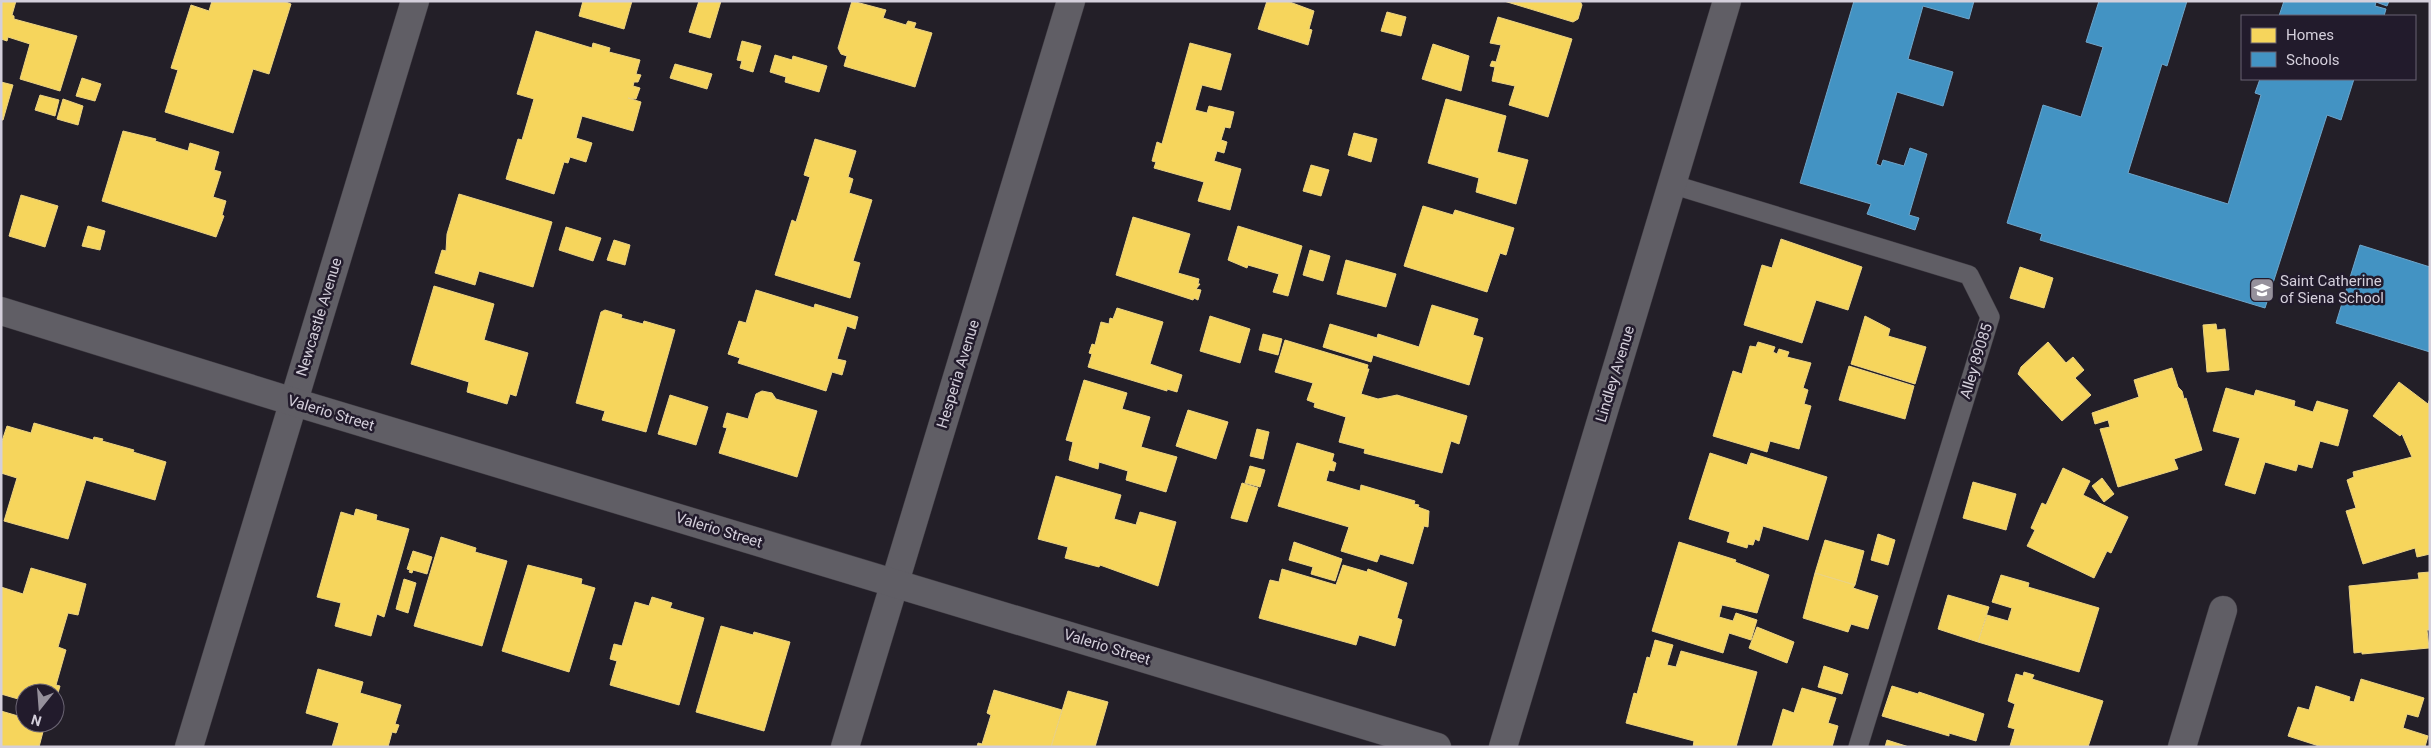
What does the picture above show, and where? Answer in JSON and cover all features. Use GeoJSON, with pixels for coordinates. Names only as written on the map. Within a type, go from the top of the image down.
{"type":"FeatureCollection","features":[{"type":"Feature","properties":{"kind":"street","name":"Newcastle Avenue"},"geometry":{"type":"LineString","coordinates":[[190,747],[415,1]]}},
{"type":"Feature","properties":{"kind":"street","name":"Hesperia Avenue"},"geometry":{"type":"LineString","coordinates":[[845,747],[1071,1]]}},
{"type":"Feature","properties":{"kind":"street","name":"Lindley Avenue"},"geometry":{"type":"LineString","coordinates":[[1503,747],[1727,1]]}},
{"type":"Feature","properties":{"kind":"street","name":"Valerio Street"},"geometry":{"type":"LineString","coordinates":[[1,311],[294,402],[1438,747]]}},
{"type":"Feature","properties":{"kind":"street"},"geometry":{"type":"LineString","coordinates":[[2182,747],[2222,610]]}},
{"type":"Feature","properties":{"kind":"lane","name":"Alley 89085"},"geometry":{"type":"LineString","coordinates":[[1671,184],[1969,275],[1990,318],[1858,747]]}},
{"type":"Feature","properties":{"kind":"building: Homes"},"geometry":{"type":"Polygon","coordinates":[[[1,1],[16,1],[12,15],[14,19],[77,36],[60,91],[20,79],[30,44],[8,37],[7,41],[1,39],[1,1]]]}},
{"type":"Feature","properties":{"kind":"building: Homes"},"geometry":{"type":"Polygon","coordinates":[[[212,1],[283,1],[291,4],[269,74],[253,69],[233,133],[165,112],[178,70],[171,68],[191,5],[209,11],[212,1]]]}},
{"type":"Feature","properties":{"kind":"building: Homes"},"geometry":{"type":"Polygon","coordinates":[[[583,1],[632,1],[624,29],[579,16],[583,1]]]}},
{"type":"Feature","properties":{"kind":"building: Homes"},"geometry":{"type":"Polygon","coordinates":[[[699,1],[721,1],[710,38],[689,32],[699,1]]]}},
{"type":"Feature","properties":{"kind":"building: Homes"},"geometry":{"type":"Polygon","coordinates":[[[852,1],[886,10],[883,18],[906,25],[908,21],[916,23],[914,28],[932,33],[915,87],[844,66],[847,56],[841,54],[838,48],[852,1]]]}},
{"type":"Feature","properties":{"kind":"building: Homes"},"geometry":{"type":"Polygon","coordinates":[[[1267,1],[1287,1],[1314,11],[1309,29],[1312,30],[1308,45],[1258,29],[1267,1]]]}},
{"type":"Feature","properties":{"kind":"building: Homes"},"geometry":{"type":"Polygon","coordinates":[[[1504,1],[1580,1],[1582,5],[1578,19],[1573,22],[1504,1]]]}},
{"type":"Feature","properties":{"kind":"building: Homes"},"geometry":{"type":"Polygon","coordinates":[[[1387,12],[1406,17],[1401,36],[1381,31],[1387,12]]]}},
{"type":"Feature","properties":{"kind":"building: Homes"},"geometry":{"type":"Polygon","coordinates":[[[1498,17],[1572,39],[1548,117],[1509,105],[1515,86],[1492,81],[1495,67],[1490,66],[1492,61],[1496,62],[1501,45],[1490,43],[1498,17]]]}},
{"type":"Feature","properties":{"kind":"building: Homes"},"geometry":{"type":"Polygon","coordinates":[[[536,31],[592,48],[593,43],[610,48],[609,52],[640,60],[636,74],[641,75],[638,82],[634,82],[633,86],[640,88],[636,99],[628,98],[641,102],[633,131],[582,116],[576,138],[592,143],[586,162],[570,157],[568,163],[564,162],[554,194],[506,179],[518,139],[522,140],[534,99],[517,94],[536,31]]]}},
{"type":"Feature","properties":{"kind":"building: Homes"},"geometry":{"type":"Polygon","coordinates":[[[742,41],[761,46],[753,72],[740,68],[742,61],[737,60],[742,41]]]}},
{"type":"Feature","properties":{"kind":"building: Homes"},"geometry":{"type":"Polygon","coordinates":[[[1190,43],[1231,54],[1221,90],[1202,85],[1195,110],[1207,113],[1209,106],[1234,112],[1230,128],[1225,127],[1221,140],[1227,142],[1224,153],[1217,151],[1214,161],[1241,169],[1230,210],[1198,201],[1204,182],[1154,168],[1156,162],[1152,161],[1157,142],[1162,144],[1190,43]]]}},
{"type":"Feature","properties":{"kind":"building: Homes"},"geometry":{"type":"Polygon","coordinates":[[[1433,44],[1469,56],[1461,91],[1422,79],[1433,44]]]}},
{"type":"Feature","properties":{"kind":"building: Homes"},"geometry":{"type":"Polygon","coordinates":[[[775,55],[792,60],[793,56],[827,66],[819,92],[785,82],[786,77],[770,72],[775,55]]]}},
{"type":"Feature","properties":{"kind":"building: Homes"},"geometry":{"type":"Polygon","coordinates":[[[675,64],[712,74],[707,89],[670,78],[675,64]]]}},
{"type":"Feature","properties":{"kind":"building: Homes"},"geometry":{"type":"Polygon","coordinates":[[[82,78],[101,84],[95,101],[76,96],[82,78]]]}},
{"type":"Feature","properties":{"kind":"building: Homes"},"geometry":{"type":"Polygon","coordinates":[[[1,82],[13,85],[3,120],[1,120],[1,82]]]}},
{"type":"Feature","properties":{"kind":"building: Homes"},"geometry":{"type":"Polygon","coordinates":[[[40,95],[59,100],[55,116],[35,110],[40,95]]]}},
{"type":"Feature","properties":{"kind":"building: Homes"},"geometry":{"type":"Polygon","coordinates":[[[63,99],[83,106],[78,125],[57,119],[63,99]]]}},
{"type":"Feature","properties":{"kind":"building: Homes"},"geometry":{"type":"Polygon","coordinates":[[[1446,99],[1506,116],[1497,152],[1528,160],[1516,204],[1476,192],[1479,178],[1428,163],[1446,99]]]}},
{"type":"Feature","properties":{"kind":"building: Homes"},"geometry":{"type":"Polygon","coordinates":[[[123,131],[156,139],[155,141],[188,151],[190,143],[219,152],[214,170],[221,172],[213,197],[226,201],[222,215],[224,216],[216,237],[102,201],[123,131]]]}},
{"type":"Feature","properties":{"kind":"building: Homes"},"geometry":{"type":"Polygon","coordinates":[[[1354,133],[1377,139],[1371,162],[1348,155],[1354,133]]]}},
{"type":"Feature","properties":{"kind":"building: Homes"},"geometry":{"type":"Polygon","coordinates":[[[815,139],[856,151],[848,177],[853,179],[849,193],[872,200],[853,261],[860,263],[850,298],[775,275],[792,220],[796,222],[810,177],[804,175],[815,139]]]}},
{"type":"Feature","properties":{"kind":"building: Homes"},"geometry":{"type":"Polygon","coordinates":[[[1311,165],[1329,170],[1321,196],[1303,191],[1311,165]]]}},
{"type":"Feature","properties":{"kind":"building: Homes"},"geometry":{"type":"Polygon","coordinates":[[[459,194],[552,222],[533,287],[479,271],[475,285],[435,273],[442,250],[446,251],[447,234],[459,194]]]}},
{"type":"Feature","properties":{"kind":"building: Homes"},"geometry":{"type":"Polygon","coordinates":[[[21,195],[58,206],[45,247],[9,236],[21,195]]]}},
{"type":"Feature","properties":{"kind":"building: Homes"},"geometry":{"type":"Polygon","coordinates":[[[1423,206],[1453,215],[1455,210],[1514,228],[1506,255],[1500,253],[1487,292],[1404,266],[1423,206]]]}},
{"type":"Feature","properties":{"kind":"building: Homes"},"geometry":{"type":"Polygon","coordinates":[[[1133,217],[1190,234],[1178,273],[1199,279],[1198,284],[1200,284],[1196,289],[1201,290],[1198,300],[1116,275],[1133,217]]]}},
{"type":"Feature","properties":{"kind":"building: Homes"},"geometry":{"type":"Polygon","coordinates":[[[88,226],[105,231],[100,250],[82,246],[88,226]]]}},
{"type":"Feature","properties":{"kind":"building: Homes"},"geometry":{"type":"Polygon","coordinates":[[[1238,226],[1302,246],[1288,296],[1273,292],[1279,274],[1248,265],[1247,268],[1228,260],[1238,226]]]}},
{"type":"Feature","properties":{"kind":"building: Homes"},"geometry":{"type":"Polygon","coordinates":[[[566,227],[601,238],[593,261],[559,250],[566,227]]]}},
{"type":"Feature","properties":{"kind":"building: Homes"},"geometry":{"type":"Polygon","coordinates":[[[1781,239],[1862,267],[1848,310],[1816,300],[1802,343],[1744,325],[1762,265],[1772,268],[1781,239]]]}},
{"type":"Feature","properties":{"kind":"building: Homes"},"geometry":{"type":"Polygon","coordinates":[[[614,240],[630,245],[625,265],[607,260],[614,240]]]}},
{"type":"Feature","properties":{"kind":"building: Homes"},"geometry":{"type":"Polygon","coordinates":[[[1310,250],[1330,256],[1323,281],[1303,275],[1310,250]]]}},
{"type":"Feature","properties":{"kind":"building: Homes"},"geometry":{"type":"Polygon","coordinates":[[[1346,260],[1396,274],[1386,307],[1337,294],[1346,260]]]}},
{"type":"Feature","properties":{"kind":"building: Homes"},"geometry":{"type":"Polygon","coordinates":[[[2020,267],[2053,278],[2044,308],[2010,298],[2020,267]]]}},
{"type":"Feature","properties":{"kind":"building: Homes"},"geometry":{"type":"Polygon","coordinates":[[[434,286],[494,304],[484,340],[528,353],[516,396],[510,394],[507,404],[467,392],[469,382],[411,364],[434,286]]]}},
{"type":"Feature","properties":{"kind":"building: Homes"},"geometry":{"type":"Polygon","coordinates":[[[756,290],[814,308],[815,304],[858,317],[855,329],[847,326],[837,359],[846,361],[842,375],[832,372],[826,391],[738,363],[740,358],[728,354],[739,321],[746,323],[756,290]]]}},
{"type":"Feature","properties":{"kind":"building: Homes"},"geometry":{"type":"Polygon","coordinates":[[[1432,305],[1478,319],[1473,335],[1483,338],[1469,385],[1373,355],[1371,362],[1323,347],[1330,324],[1377,338],[1378,334],[1419,347],[1432,305]]]}},
{"type":"Feature","properties":{"kind":"building: Homes"},"geometry":{"type":"Polygon","coordinates":[[[1117,308],[1163,322],[1150,364],[1182,375],[1177,392],[1167,389],[1167,391],[1088,367],[1092,354],[1089,353],[1092,344],[1095,345],[1101,322],[1109,324],[1110,318],[1113,319],[1117,308]]]}},
{"type":"Feature","properties":{"kind":"building: Homes"},"geometry":{"type":"Polygon","coordinates":[[[605,310],[622,315],[621,318],[643,324],[644,321],[675,330],[646,432],[602,420],[605,411],[576,403],[601,312],[605,310]]]}},
{"type":"Feature","properties":{"kind":"building: Homes"},"geometry":{"type":"Polygon","coordinates":[[[1210,316],[1250,329],[1240,363],[1200,351],[1210,316]]]}},
{"type":"Feature","properties":{"kind":"building: Homes"},"geometry":{"type":"Polygon","coordinates":[[[1865,316],[1890,329],[1888,336],[1926,347],[1915,384],[1851,364],[1865,316]]]}},
{"type":"Feature","properties":{"kind":"building: Homes"},"geometry":{"type":"Polygon","coordinates":[[[2216,324],[2217,330],[2225,329],[2229,370],[2207,372],[2203,325],[2216,324]]]}},
{"type":"Feature","properties":{"kind":"building: Homes"},"geometry":{"type":"Polygon","coordinates":[[[1263,334],[1282,339],[1278,355],[1259,350],[1263,334]]]}},
{"type":"Feature","properties":{"kind":"building: Homes"},"geometry":{"type":"Polygon","coordinates":[[[1285,340],[1368,365],[1367,369],[1369,369],[1361,394],[1378,399],[1397,395],[1467,416],[1459,444],[1451,441],[1442,473],[1364,453],[1365,449],[1339,442],[1346,417],[1314,407],[1315,403],[1307,400],[1313,383],[1275,372],[1285,340]]]}},
{"type":"Feature","properties":{"kind":"building: Homes"},"geometry":{"type":"Polygon","coordinates":[[[1758,342],[1775,347],[1773,352],[1777,354],[1779,349],[1789,352],[1787,357],[1811,363],[1803,388],[1808,390],[1804,404],[1811,406],[1799,449],[1770,441],[1767,452],[1713,436],[1733,371],[1742,374],[1750,346],[1756,347],[1758,342]]]}},
{"type":"Feature","properties":{"kind":"building: Homes"},"geometry":{"type":"Polygon","coordinates":[[[2048,342],[2066,363],[2073,357],[2084,370],[2075,378],[2091,395],[2062,421],[2018,374],[2021,367],[2048,342]]]}},
{"type":"Feature","properties":{"kind":"building: Homes"},"geometry":{"type":"Polygon","coordinates":[[[1849,366],[1914,386],[1905,419],[1839,400],[1849,366]]]}},
{"type":"Feature","properties":{"kind":"building: Homes"},"geometry":{"type":"Polygon","coordinates":[[[2172,368],[2178,387],[2182,391],[2184,399],[2186,398],[2202,450],[2174,459],[2178,469],[2118,487],[2100,429],[2110,427],[2108,420],[2095,424],[2092,413],[2139,397],[2134,380],[2172,368]]]}},
{"type":"Feature","properties":{"kind":"building: Homes"},"geometry":{"type":"Polygon","coordinates":[[[1084,380],[1127,393],[1122,409],[1150,417],[1141,447],[1177,457],[1166,492],[1126,480],[1128,471],[1099,462],[1098,469],[1069,460],[1073,442],[1066,440],[1084,380]]]}},
{"type":"Feature","properties":{"kind":"building: Homes"},"geometry":{"type":"Polygon","coordinates":[[[2399,382],[2428,404],[2430,398],[2430,554],[2417,557],[2415,548],[2363,564],[2346,511],[2356,508],[2347,480],[2354,477],[2353,472],[2412,457],[2402,434],[2400,436],[2373,416],[2399,382]]]}},
{"type":"Feature","properties":{"kind":"building: Homes"},"geometry":{"type":"Polygon","coordinates":[[[2226,388],[2254,396],[2256,390],[2295,401],[2294,406],[2313,412],[2317,401],[2348,410],[2338,446],[2320,441],[2312,468],[2298,464],[2296,471],[2265,462],[2255,494],[2225,485],[2240,438],[2213,431],[2226,388]]]}},
{"type":"Feature","properties":{"kind":"building: Homes"},"geometry":{"type":"Polygon","coordinates":[[[762,391],[772,393],[776,399],[817,411],[797,477],[719,453],[727,428],[723,427],[727,413],[748,419],[756,394],[762,391]]]}},
{"type":"Feature","properties":{"kind":"building: Homes"},"geometry":{"type":"Polygon","coordinates":[[[670,395],[708,407],[696,445],[658,434],[670,395]]]}},
{"type":"Feature","properties":{"kind":"building: Homes"},"geometry":{"type":"Polygon","coordinates":[[[1188,410],[1228,422],[1216,459],[1176,446],[1188,410]]]}},
{"type":"Feature","properties":{"kind":"building: Homes"},"geometry":{"type":"Polygon","coordinates":[[[34,423],[93,440],[94,437],[103,439],[102,441],[166,462],[155,500],[86,480],[68,539],[4,521],[17,478],[1,473],[1,444],[7,426],[31,433],[34,423]]]}},
{"type":"Feature","properties":{"kind":"building: Homes"},"geometry":{"type":"Polygon","coordinates":[[[1257,429],[1269,432],[1263,459],[1250,456],[1257,429]]]}},
{"type":"Feature","properties":{"kind":"building: Homes"},"geometry":{"type":"Polygon","coordinates":[[[1297,443],[1334,454],[1332,461],[1336,463],[1334,471],[1329,470],[1326,481],[1360,491],[1361,485],[1415,501],[1414,504],[1419,505],[1418,507],[1429,511],[1428,527],[1424,526],[1413,564],[1380,554],[1377,562],[1341,551],[1349,527],[1278,506],[1297,443]]]}},
{"type":"Feature","properties":{"kind":"building: Homes"},"geometry":{"type":"Polygon","coordinates":[[[1710,453],[1747,465],[1751,453],[1827,477],[1808,540],[1763,526],[1759,541],[1755,539],[1753,545],[1748,544],[1747,548],[1727,542],[1730,532],[1689,519],[1710,453]]]}},
{"type":"Feature","properties":{"kind":"building: Homes"},"geometry":{"type":"Polygon","coordinates":[[[1250,466],[1265,470],[1260,487],[1245,483],[1250,466]]]}},
{"type":"Feature","properties":{"kind":"building: Homes"},"geometry":{"type":"Polygon","coordinates":[[[2063,468],[2090,481],[2083,495],[2128,517],[2111,553],[2107,551],[2094,578],[2027,546],[2035,530],[2031,528],[2042,503],[2046,505],[2063,468]]]}},
{"type":"Feature","properties":{"kind":"building: Homes"},"geometry":{"type":"Polygon","coordinates":[[[1056,476],[1121,495],[1114,519],[1136,525],[1140,512],[1176,522],[1158,586],[1100,565],[1099,567],[1065,558],[1068,547],[1038,539],[1056,476]]]}},
{"type":"Feature","properties":{"kind":"building: Homes"},"geometry":{"type":"Polygon","coordinates":[[[2102,478],[2114,494],[2104,502],[2092,486],[2102,478]]]}},
{"type":"Feature","properties":{"kind":"building: Homes"},"geometry":{"type":"Polygon","coordinates":[[[1973,482],[2016,494],[2006,530],[1963,518],[1973,482]]]}},
{"type":"Feature","properties":{"kind":"building: Homes"},"geometry":{"type":"Polygon","coordinates":[[[1242,483],[1258,488],[1247,522],[1231,518],[1242,483]]]}},
{"type":"Feature","properties":{"kind":"building: Homes"},"geometry":{"type":"Polygon","coordinates":[[[356,509],[377,515],[376,520],[409,529],[384,617],[377,614],[371,636],[335,626],[341,603],[317,597],[341,512],[354,516],[356,509]]]}},
{"type":"Feature","properties":{"kind":"building: Homes"},"geometry":{"type":"Polygon","coordinates":[[[1878,534],[1895,540],[1888,565],[1871,560],[1878,534]]]}},
{"type":"Feature","properties":{"kind":"building: Homes"},"geometry":{"type":"Polygon","coordinates":[[[441,537],[476,548],[475,552],[507,561],[482,646],[414,626],[441,537]]]}},
{"type":"Feature","properties":{"kind":"building: Homes"},"geometry":{"type":"Polygon","coordinates":[[[1825,540],[1864,551],[1855,585],[1815,573],[1825,540]]]}},
{"type":"Feature","properties":{"kind":"building: Homes"},"geometry":{"type":"Polygon","coordinates":[[[1294,542],[1342,559],[1335,581],[1311,574],[1313,567],[1289,560],[1294,542]]]}},
{"type":"Feature","properties":{"kind":"building: Homes"},"geometry":{"type":"Polygon","coordinates":[[[1679,542],[1736,560],[1735,562],[1769,575],[1757,613],[1722,605],[1719,617],[1733,621],[1736,613],[1757,620],[1751,640],[1729,633],[1723,653],[1652,631],[1679,542]]]}},
{"type":"Feature","properties":{"kind":"building: Homes"},"geometry":{"type":"Polygon","coordinates":[[[413,551],[432,557],[427,574],[413,570],[412,573],[407,569],[413,551]]]}},
{"type":"Feature","properties":{"kind":"building: Homes"},"geometry":{"type":"Polygon","coordinates":[[[528,565],[582,579],[581,584],[595,588],[569,672],[502,651],[528,565]]]}},
{"type":"Feature","properties":{"kind":"building: Homes"},"geometry":{"type":"Polygon","coordinates":[[[1343,565],[1367,572],[1368,569],[1407,583],[1397,618],[1402,620],[1395,646],[1359,635],[1356,645],[1259,618],[1270,580],[1279,582],[1282,569],[1336,585],[1343,565]]]}},
{"type":"Feature","properties":{"kind":"building: Homes"},"geometry":{"type":"Polygon","coordinates":[[[31,568],[86,584],[78,615],[68,613],[58,647],[66,650],[57,683],[15,683],[15,698],[1,694],[1,587],[23,594],[31,568]]]}},
{"type":"Feature","properties":{"kind":"building: Homes"},"geometry":{"type":"Polygon","coordinates":[[[2430,572],[2430,630],[2427,630],[2429,648],[2362,654],[2362,652],[2354,653],[2349,586],[2419,579],[2418,573],[2430,572]]]}},
{"type":"Feature","properties":{"kind":"building: Homes"},"geometry":{"type":"Polygon","coordinates":[[[1815,573],[1855,585],[1853,588],[1878,596],[1868,629],[1851,624],[1848,632],[1803,618],[1815,573]]]}},
{"type":"Feature","properties":{"kind":"building: Homes"},"geometry":{"type":"Polygon","coordinates":[[[2001,575],[2029,583],[2028,587],[2099,608],[2079,672],[1978,642],[1987,615],[2008,621],[2012,608],[1992,602],[2001,575]]]}},
{"type":"Feature","properties":{"kind":"building: Homes"},"geometry":{"type":"Polygon","coordinates":[[[404,579],[416,583],[408,613],[396,609],[404,579]]]}},
{"type":"Feature","properties":{"kind":"building: Homes"},"geometry":{"type":"Polygon","coordinates":[[[1948,595],[1989,607],[1978,642],[1938,629],[1948,595]]]}},
{"type":"Feature","properties":{"kind":"building: Homes"},"geometry":{"type":"Polygon","coordinates":[[[652,597],[672,603],[670,608],[704,618],[679,705],[610,685],[617,661],[610,659],[614,644],[622,646],[635,602],[649,606],[652,597]]]}},
{"type":"Feature","properties":{"kind":"building: Homes"},"geometry":{"type":"Polygon","coordinates":[[[721,626],[753,635],[754,632],[790,642],[764,731],[696,712],[721,626]]]}},
{"type":"Feature","properties":{"kind":"building: Homes"},"geometry":{"type":"Polygon","coordinates":[[[1757,627],[1794,642],[1787,663],[1749,648],[1757,627]]]}},
{"type":"Feature","properties":{"kind":"building: Homes"},"geometry":{"type":"Polygon","coordinates":[[[1655,640],[1673,645],[1667,665],[1676,667],[1681,651],[1757,672],[1736,747],[1693,747],[1694,741],[1626,723],[1634,693],[1637,694],[1647,657],[1650,658],[1655,640]]]}},
{"type":"Feature","properties":{"kind":"building: Homes"},"geometry":{"type":"Polygon","coordinates":[[[1824,666],[1848,674],[1842,694],[1818,687],[1824,666]]]}},
{"type":"Feature","properties":{"kind":"building: Homes"},"geometry":{"type":"Polygon","coordinates":[[[318,669],[363,682],[360,693],[401,705],[395,724],[399,725],[396,733],[392,732],[388,747],[332,747],[339,723],[306,713],[318,669]]]}},
{"type":"Feature","properties":{"kind":"building: Homes"},"geometry":{"type":"Polygon","coordinates":[[[2024,672],[2034,675],[2032,679],[2103,701],[2088,747],[2010,746],[2015,729],[2008,727],[2015,704],[2008,701],[2016,674],[2023,676],[2024,672]]]}},
{"type":"Feature","properties":{"kind":"building: Homes"},"geometry":{"type":"Polygon","coordinates":[[[2361,679],[2424,698],[2418,717],[2407,714],[2403,728],[2428,736],[2425,747],[2322,747],[2288,736],[2298,707],[2309,710],[2316,686],[2350,697],[2349,701],[2354,702],[2361,679]]]}},
{"type":"Feature","properties":{"kind":"building: Homes"},"geometry":{"type":"Polygon","coordinates":[[[1892,686],[1918,694],[1919,692],[1984,714],[1976,741],[1949,733],[1949,736],[1882,716],[1892,686]]]}},
{"type":"Feature","properties":{"kind":"building: Homes"},"geometry":{"type":"Polygon","coordinates":[[[1802,688],[1836,698],[1828,723],[1838,726],[1832,747],[1772,747],[1783,709],[1794,713],[1802,688]]]}},
{"type":"Feature","properties":{"kind":"building: Homes"},"geometry":{"type":"Polygon","coordinates":[[[994,690],[1062,710],[1051,747],[977,747],[978,743],[982,744],[991,715],[987,713],[994,690]]]}},
{"type":"Feature","properties":{"kind":"building: Homes"},"geometry":{"type":"Polygon","coordinates":[[[1068,691],[1108,702],[1095,747],[1051,747],[1068,691]]]}},
{"type":"Feature","properties":{"kind":"building: Homes"},"geometry":{"type":"Polygon","coordinates":[[[1,711],[15,715],[15,733],[43,733],[39,747],[1,747],[1,711]]]}},
{"type":"Feature","properties":{"kind":"building: Homes"},"geometry":{"type":"Polygon","coordinates":[[[1887,740],[1909,747],[1885,747],[1887,740]]]}},
{"type":"Feature","properties":{"kind":"building: Schools"},"geometry":{"type":"Polygon","coordinates":[[[1854,1],[1974,1],[1969,19],[1923,6],[1908,59],[1953,72],[1943,106],[1897,92],[1876,164],[1881,166],[1883,160],[1904,166],[1910,148],[1927,154],[1909,215],[1919,218],[1915,230],[1867,214],[1871,204],[1800,183],[1854,1]]]}},
{"type":"Feature","properties":{"kind":"building: Schools"},"geometry":{"type":"Polygon","coordinates":[[[2099,1],[2187,1],[2167,66],[2162,64],[2128,173],[2228,204],[2261,95],[2255,93],[2260,80],[2354,80],[2341,120],[2327,115],[2265,308],[2040,240],[2042,234],[2007,223],[2043,105],[2081,117],[2103,47],[2086,42],[2099,1]]]}},
{"type":"Feature","properties":{"kind":"building: Schools"},"geometry":{"type":"Polygon","coordinates":[[[2284,1],[2389,1],[2387,6],[2376,2],[2375,6],[2386,9],[2384,15],[2279,15],[2284,1]]]}},
{"type":"Feature","properties":{"kind":"building: Schools"},"geometry":{"type":"Polygon","coordinates":[[[2360,245],[2430,267],[2430,352],[2336,323],[2360,245]]]}},
{"type":"Feature","properties":{"kind":"place","name":"Saint Catherine of Siena School"},"geometry":{"type":"Point","coordinates":[2262,290]}}]}
